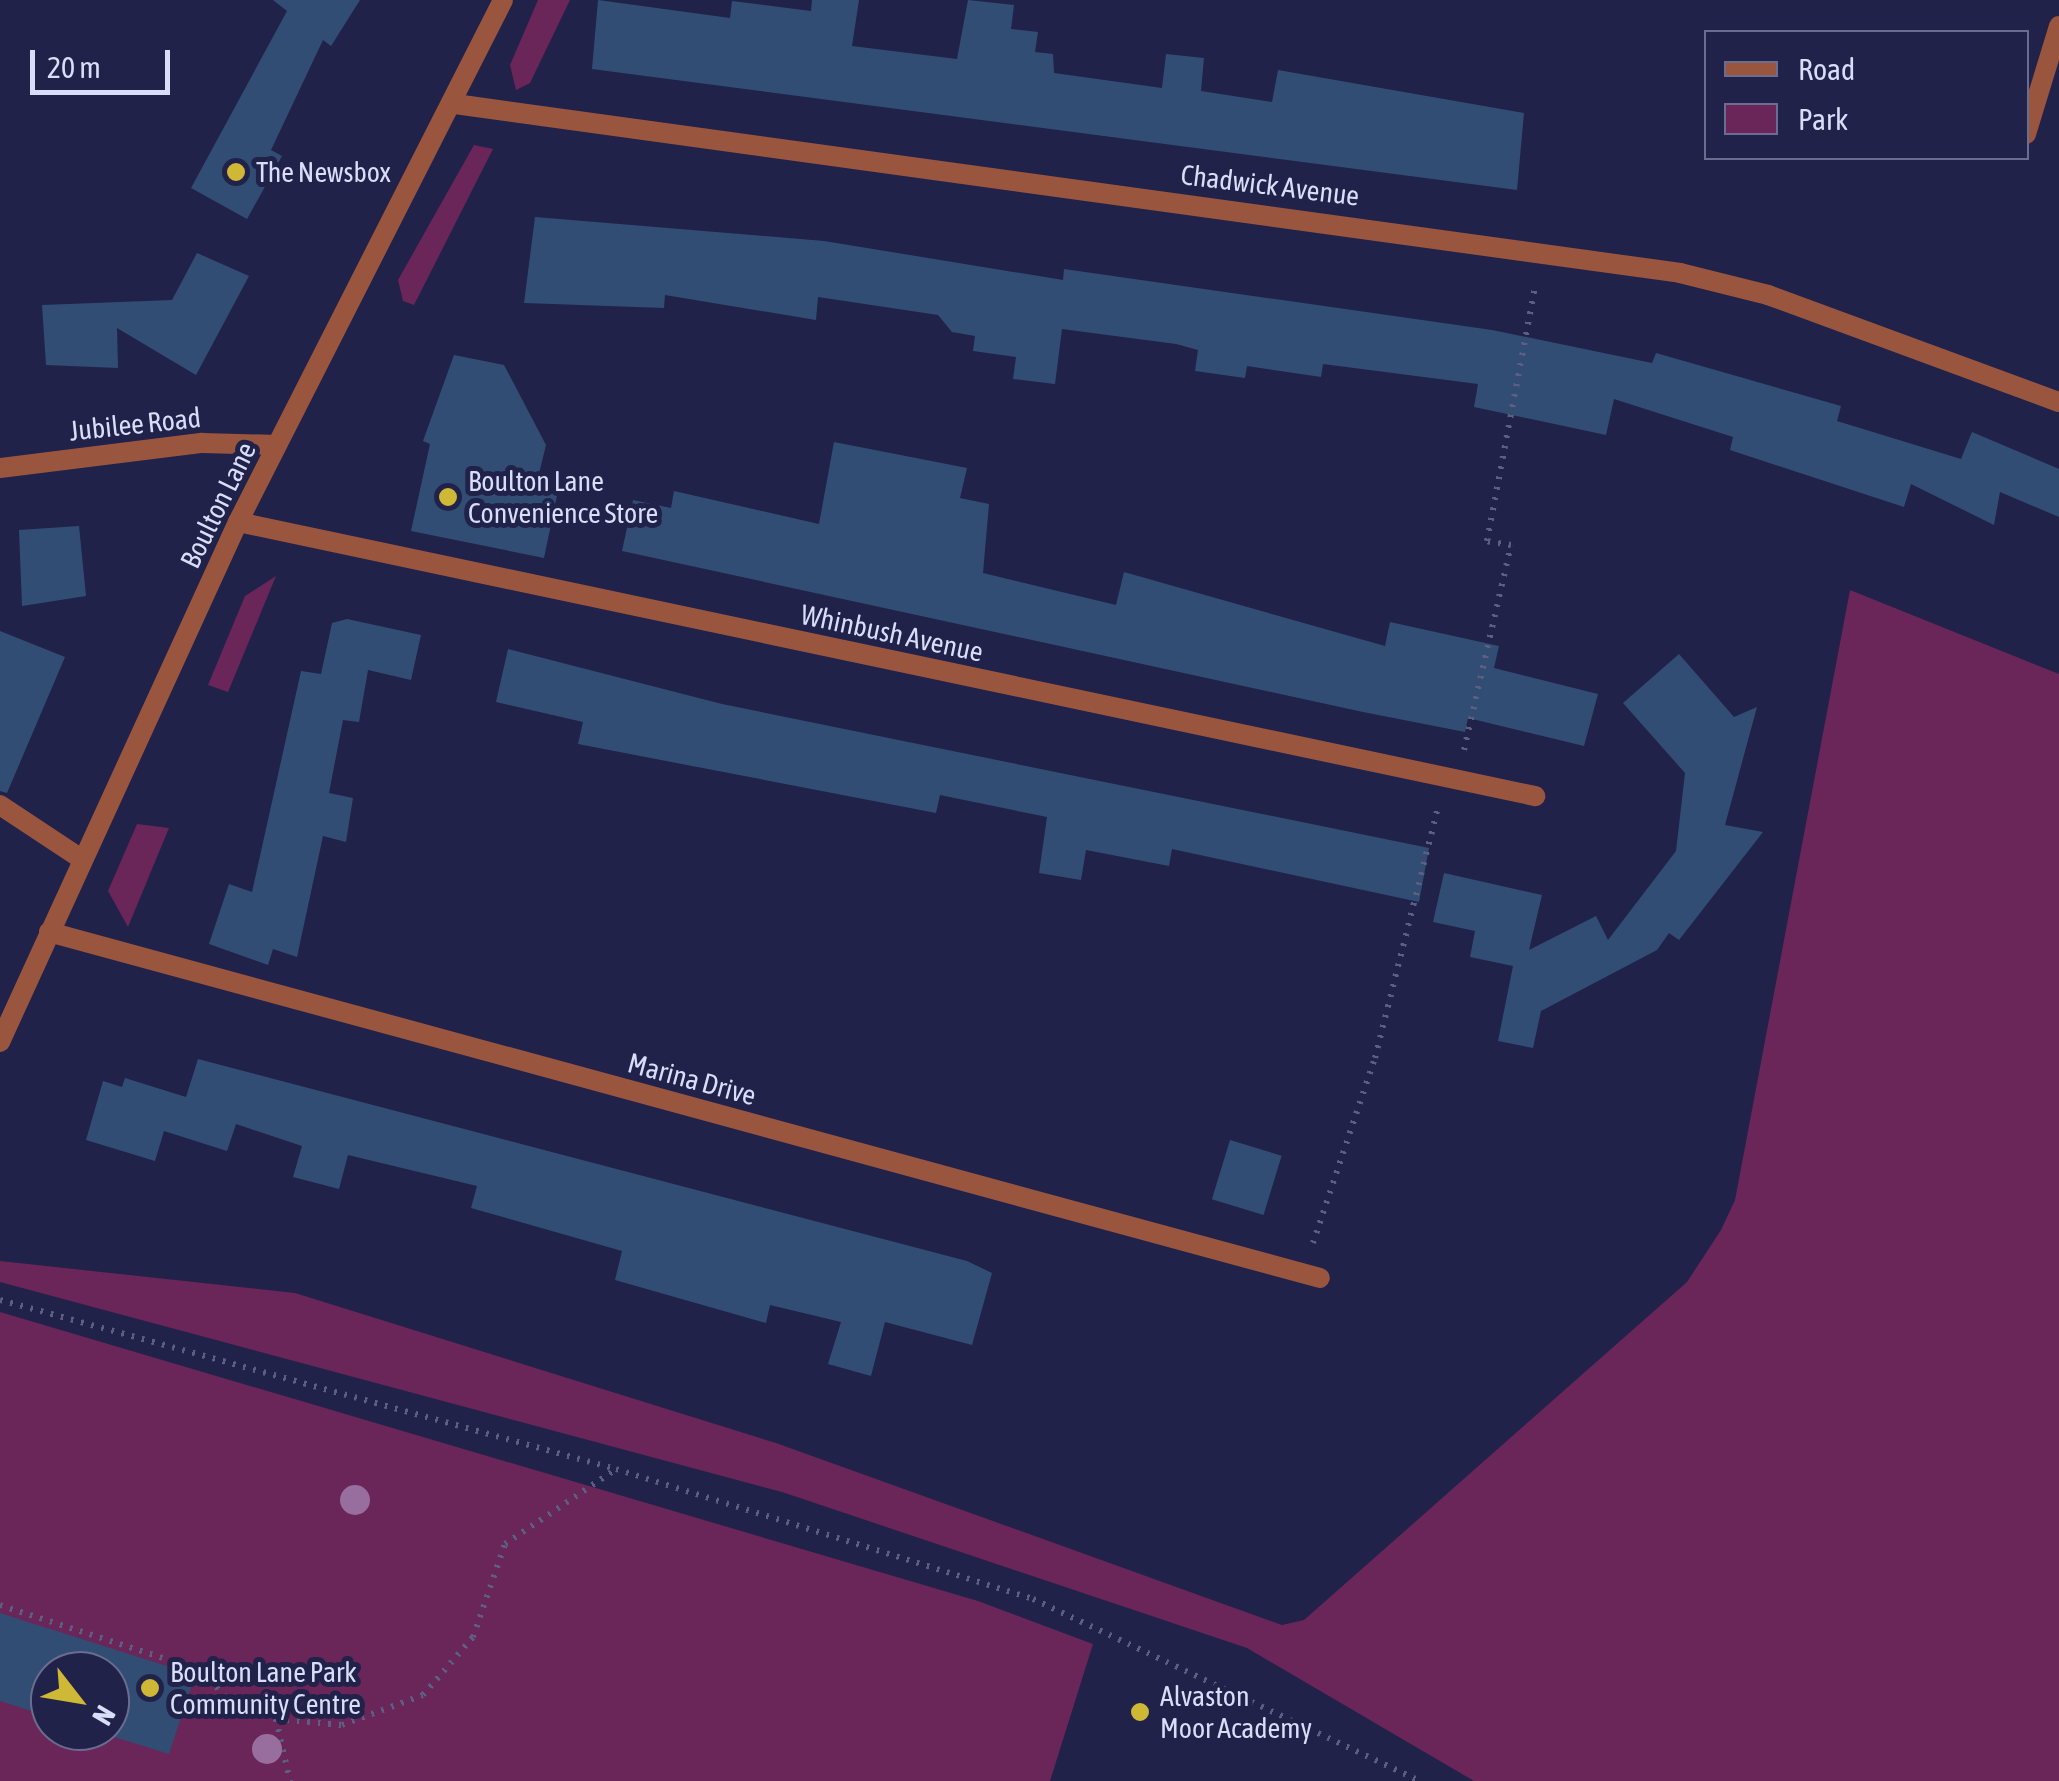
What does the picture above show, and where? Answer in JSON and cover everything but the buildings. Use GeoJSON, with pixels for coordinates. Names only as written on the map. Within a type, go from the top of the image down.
{"type":"FeatureCollection","features":[{"type":"Feature","properties":{"kind":"street","name":"Boulton Lane"},"geometry":{"type":"LineString","coordinates":[[0,1042],[80,858],[238,522],[455,104],[503,0]]}},
{"type":"Feature","properties":{"kind":"street"},"geometry":{"type":"LineString","coordinates":[[2029,124],[2059,26]]}},
{"type":"Feature","properties":{"kind":"street","name":"Chadwick Avenue"},"geometry":{"type":"LineString","coordinates":[[455,104],[1542,248],[1768,295],[2059,402]]}},
{"type":"Feature","properties":{"kind":"street","name":"Jubilee Road"},"geometry":{"type":"LineString","coordinates":[[0,468],[202,442],[277,445]]}},
{"type":"Feature","properties":{"kind":"street","name":"Whinbush Avenue"},"geometry":{"type":"LineString","coordinates":[[238,522],[1535,796]]}},
{"type":"Feature","properties":{"kind":"street"},"geometry":{"type":"LineString","coordinates":[[0,805],[80,858]]}},
{"type":"Feature","properties":{"kind":"street","name":"Marina Drive"},"geometry":{"type":"LineString","coordinates":[[49,932],[1312,1276]]}},
{"type":"Feature","properties":{"kind":"path"},"geometry":{"type":"LineString","coordinates":[[1312,1276],[1451,779],[1510,544],[1488,541],[1542,248]]}},
{"type":"Feature","properties":{"kind":"path"},"geometry":{"type":"LineString","coordinates":[[0,1300],[616,1468],[1033,1599],[1420,1781]]}},
{"type":"Feature","properties":{"kind":"path"},"geometry":{"type":"LineString","coordinates":[[0,1605],[203,1672],[226,1698],[276,1719],[342,1725],[423,1695],[472,1637],[505,1544],[616,1468]]}},
{"type":"Feature","properties":{"kind":"path"},"geometry":{"type":"LineString","coordinates":[[276,1719],[290,1781]]}},
{"type":"Feature","properties":{"kind":"green space"},"geometry":{"type":"Polygon","coordinates":[[[538,0],[570,0],[530,83],[516,90],[510,65],[538,0]]]}},
{"type":"Feature","properties":{"kind":"green space"},"geometry":{"type":"Polygon","coordinates":[[[474,145],[493,149],[414,305],[403,301],[398,280],[474,145]]]}},
{"type":"Feature","properties":{"kind":"green space"},"geometry":{"type":"Polygon","coordinates":[[[276,576],[228,692],[208,685],[245,596],[276,576]]]}},
{"type":"Feature","properties":{"kind":"green space"},"geometry":{"type":"Polygon","coordinates":[[[1850,590],[2059,674],[2059,1781],[1474,1781],[1247,1648],[782,1492],[0,1282],[0,1261],[295,1293],[776,1443],[1282,1625],[1304,1620],[1687,1282],[1721,1230],[1735,1200],[1850,590]]]}},
{"type":"Feature","properties":{"kind":"green space"},"geometry":{"type":"Polygon","coordinates":[[[137,824],[169,828],[128,927],[108,891],[137,824]]]}},
{"type":"Feature","properties":{"kind":"green space"},"geometry":{"type":"Polygon","coordinates":[[[0,1312],[978,1601],[1093,1644],[1050,1781],[0,1781],[0,1312]]]}},
{"type":"Feature","properties":{"kind":"place","name":"The Newsbox"},"geometry":{"type":"Point","coordinates":[236,172]}},
{"type":"Feature","properties":{"kind":"place","name":"Boulton Lane Convenience Store"},"geometry":{"type":"Point","coordinates":[448,497]}},
{"type":"Feature","properties":{"kind":"place","name":"Boulton Lane Park Community Centre"},"geometry":{"type":"Point","coordinates":[150,1688]}},
{"type":"Feature","properties":{"kind":"place","name":"Alvaston Moor Academy"},"geometry":{"type":"Point","coordinates":[1140,1712]}}]}
